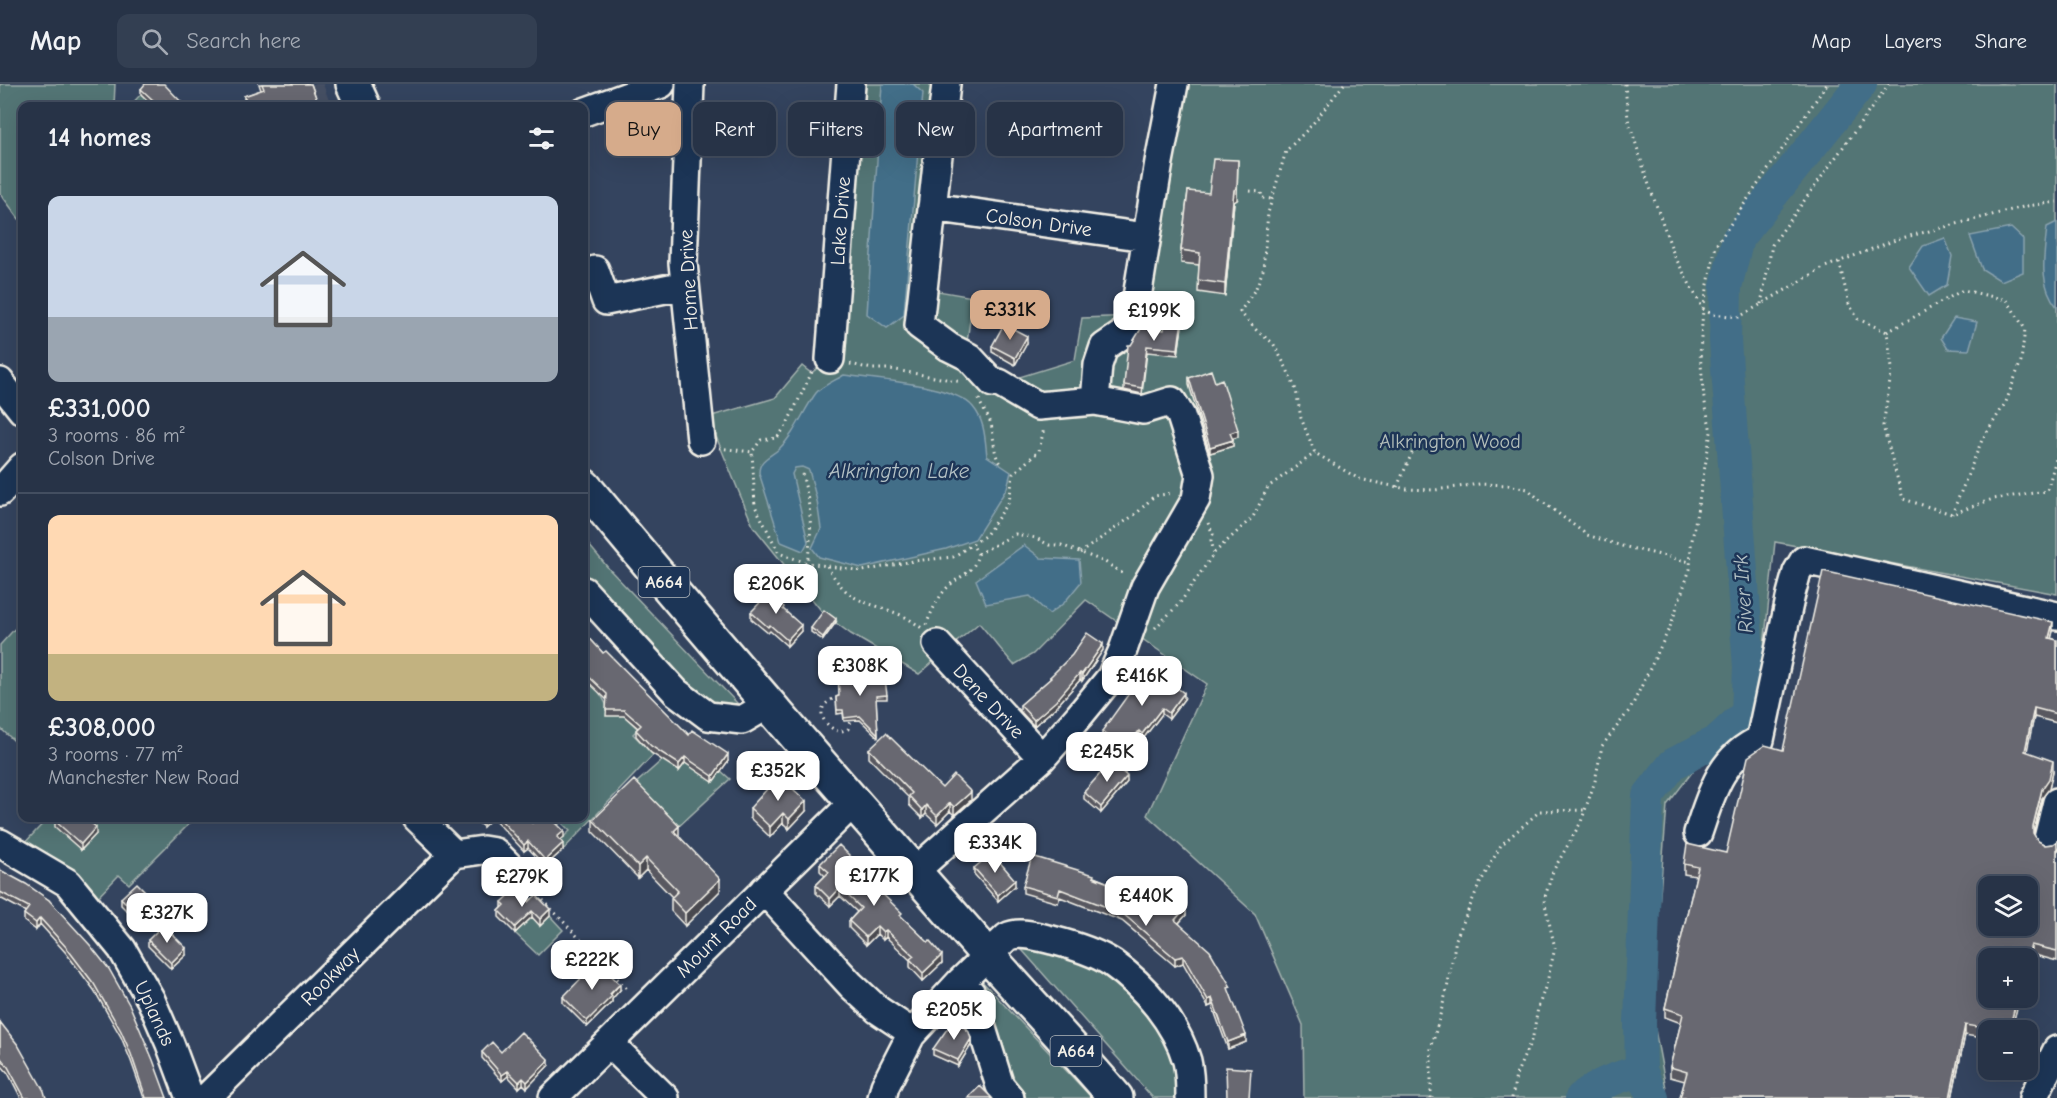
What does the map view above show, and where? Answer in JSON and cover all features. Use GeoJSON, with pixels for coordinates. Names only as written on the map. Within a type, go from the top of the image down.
{"type":"FeatureCollection","features":[{"type":"Feature","properties":{"kind":"main road"},"geometry":{"type":"LineString","coordinates":[[353,84],[361,102]]}},
{"type":"Feature","properties":{"kind":"main road","name":"A664"},"geometry":{"type":"LineString","coordinates":[[588,491],[768,705],[855,801],[914,872]]}},
{"type":"Feature","properties":{"kind":"main road"},"geometry":{"type":"LineString","coordinates":[[914,872],[987,955]]}},
{"type":"Feature","properties":{"kind":"main road","name":"A664"},"geometry":{"type":"LineString","coordinates":[[987,955],[1035,1005],[1116,1098]]}},
{"type":"Feature","properties":{"kind":"street"},"geometry":{"type":"LineString","coordinates":[[588,111],[661,84]]}},
{"type":"Feature","properties":{"kind":"street","name":"Home Drive"},"geometry":{"type":"LineString","coordinates":[[690,84],[683,263],[710,444]]}},
{"type":"Feature","properties":{"kind":"street","name":"Lake Drive"},"geometry":{"type":"LineString","coordinates":[[830,359],[851,84]]}},
{"type":"Feature","properties":{"kind":"street"},"geometry":{"type":"LineString","coordinates":[[914,872],[1042,758],[1111,677],[1145,587],[1196,499],[1200,475],[1181,416],[1172,401],[1143,410],[1095,401],[1038,406],[999,383],[983,384],[969,357],[949,347],[919,325],[946,84]]}},
{"type":"Feature","properties":{"kind":"street"},"geometry":{"type":"LineString","coordinates":[[1095,401],[1098,365],[1104,347],[1123,334],[1134,316],[1174,84]]}},
{"type":"Feature","properties":{"kind":"street","name":"Colson Drive"},"geometry":{"type":"LineString","coordinates":[[932,207],[1146,237]]}},
{"type":"Feature","properties":{"kind":"street"},"geometry":{"type":"LineString","coordinates":[[595,270],[606,301],[685,285]]}},
{"type":"Feature","properties":{"kind":"street"},"geometry":{"type":"LineString","coordinates":[[0,382],[18,405]]}},
{"type":"Feature","properties":{"kind":"street"},"geometry":{"type":"LineString","coordinates":[[0,492],[18,472]]}},
{"type":"Feature","properties":{"kind":"street"},"geometry":{"type":"LineString","coordinates":[[1698,833],[1716,780],[1744,747],[1760,740],[1791,594],[1797,572],[1804,560],[2057,616]]}},
{"type":"Feature","properties":{"kind":"street"},"geometry":{"type":"LineString","coordinates":[[588,595],[676,692],[708,716],[742,720],[768,705]]}},
{"type":"Feature","properties":{"kind":"street","name":"Dene Drive"},"geometry":{"type":"LineString","coordinates":[[937,644],[1042,758]]}},
{"type":"Feature","properties":{"kind":"street","name":"Mount Road"},"geometry":{"type":"LineString","coordinates":[[553,1098],[855,801]]}},
{"type":"Feature","properties":{"kind":"street"},"geometry":{"type":"LineString","coordinates":[[2048,839],[2057,802]]}},
{"type":"Feature","properties":{"kind":"street"},"geometry":{"type":"LineString","coordinates":[[421,822],[454,854],[483,850],[495,852],[528,885]]}},
{"type":"Feature","properties":{"kind":"street","name":"Uplands"},"geometry":{"type":"LineString","coordinates":[[0,843],[68,883],[122,949],[152,1000],[190,1098]]}},
{"type":"Feature","properties":{"kind":"street","name":"Rookway"},"geometry":{"type":"LineString","coordinates":[[206,1098],[454,854]]}},
{"type":"Feature","properties":{"kind":"street"},"geometry":{"type":"LineString","coordinates":[[764,890],[851,985],[878,1010],[911,1035]]}},
{"type":"Feature","properties":{"kind":"street"},"geometry":{"type":"LineString","coordinates":[[882,1098],[885,1086],[911,1035],[987,955],[1013,934],[1058,942],[1094,954],[1111,963],[1147,993],[1180,1042],[1188,1063],[1190,1098]]}},
{"type":"Feature","properties":{"kind":"street"},"geometry":{"type":"LineString","coordinates":[[960,982],[971,993],[1000,1086],[1010,1098]]}},
{"type":"Feature","properties":{"kind":"street"},"geometry":{"type":"LineString","coordinates":[[609,1043],[665,1098]]}},
{"type":"Feature","properties":{"kind":"street"},"geometry":{"type":"LineString","coordinates":[[2033,1098],[2057,1050]]}},
{"type":"Feature","properties":{"kind":"path"},"geometry":{"type":"LineString","coordinates":[[1344,84],[1311,126],[1286,151],[1268,213],[1263,270],[1256,288],[1240,312],[1258,332],[1273,343],[1286,367],[1296,390],[1301,418],[1315,453],[1359,479],[1407,489],[1435,490],[1480,484],[1508,484],[1528,489],[1587,535],[1690,562]]}},
{"type":"Feature","properties":{"kind":"path"},"geometry":{"type":"LineString","coordinates":[[1625,84],[1628,119],[1674,255],[1703,309],[1712,314],[1739,317],[1825,267],[1898,239],[2027,206],[2057,202]]}},
{"type":"Feature","properties":{"kind":"path"},"geometry":{"type":"LineString","coordinates":[[1512,1098],[1516,1075],[1533,1036],[1538,1008],[1555,948],[1544,900],[1553,871],[1581,822],[1595,781],[1602,746],[1631,708],[1670,627],[1690,569],[1691,546],[1711,432],[1704,398],[1700,352],[1703,309],[1716,245],[1827,84]]}},
{"type":"Feature","properties":{"kind":"path"},"geometry":{"type":"LineString","coordinates":[[1760,305],[1772,245],[1889,84]]}},
{"type":"Feature","properties":{"kind":"path"},"geometry":{"type":"LineString","coordinates":[[1250,191],[1260,192],[1262,198],[1272,199]]}},
{"type":"Feature","properties":{"kind":"path"},"geometry":{"type":"LineString","coordinates":[[1839,262],[1849,304],[1858,319],[1887,332]]}},
{"type":"Feature","properties":{"kind":"path"},"geometry":{"type":"LineString","coordinates":[[1887,332],[1963,290],[2007,300],[2025,329],[2021,361],[2006,402],[1982,440],[1952,514]]}},
{"type":"Feature","properties":{"kind":"path"},"geometry":{"type":"LineString","coordinates":[[1887,332],[1892,368],[1883,426],[1903,500],[1952,514],[1994,500],[2048,491],[2057,455]]}},
{"type":"Feature","properties":{"kind":"path"},"geometry":{"type":"LineString","coordinates":[[1001,465],[997,459],[990,420],[982,409],[983,384],[890,369],[873,369],[830,359],[811,373],[786,426],[777,438],[761,440],[752,452],[755,506],[779,552],[807,563],[863,571],[913,561],[953,557],[986,535],[1010,502],[1013,474],[1039,451],[1045,423],[1038,406]]}},
{"type":"Feature","properties":{"kind":"path"},"geometry":{"type":"LineString","coordinates":[[710,444],[752,452]]}},
{"type":"Feature","properties":{"kind":"path"},"geometry":{"type":"LineString","coordinates":[[1397,487],[1416,444]]}},
{"type":"Feature","properties":{"kind":"path"},"geometry":{"type":"LineString","coordinates":[[1153,630],[1180,603],[1214,553],[1253,517],[1268,487],[1315,453]]}},
{"type":"Feature","properties":{"kind":"path"},"geometry":{"type":"LineString","coordinates":[[802,474],[811,513],[812,532],[807,563]]}},
{"type":"Feature","properties":{"kind":"path"},"geometry":{"type":"LineString","coordinates":[[1080,553],[1137,513],[1154,496],[1173,493],[1196,499]]}},
{"type":"Feature","properties":{"kind":"path"},"geometry":{"type":"LineString","coordinates":[[827,566],[836,581],[848,594],[863,603],[903,616],[924,629],[933,608],[950,585],[972,570],[978,554],[1015,534],[1036,538],[1049,544],[1061,545],[1105,562],[1145,587]]}},
{"type":"Feature","properties":{"kind":"path"},"geometry":{"type":"LineString","coordinates":[[972,544],[978,554]]}},
{"type":"Feature","properties":{"kind":"path"},"geometry":{"type":"LineString","coordinates":[[839,697],[824,706],[821,712],[823,718],[828,726],[839,732],[848,729],[851,721]]}},
{"type":"Feature","properties":{"kind":"path"},"geometry":{"type":"LineString","coordinates":[[1431,1098],[1431,1049],[1447,989],[1456,939],[1479,885],[1501,845],[1540,811],[1585,810]]}},
{"type":"Feature","properties":{"kind":"path"},"geometry":{"type":"LineString","coordinates":[[528,885],[645,1008]]}},
{"type":"Feature","properties":{"kind":"shaded area"},"geometry":{"type":"Polygon","coordinates":[[[292,84],[323,84],[330,102],[274,102],[292,84]]]}},
{"type":"Feature","properties":{"kind":"green space"},"geometry":{"type":"Polygon","coordinates":[[[0,84],[115,84],[114,102],[18,102],[18,218],[0,193],[0,84]]]}},
{"type":"Feature","properties":{"kind":"green space","name":"Alkrington Wood"},"geometry":{"type":"Polygon","coordinates":[[[851,84],[942,84],[941,102],[896,102],[896,156],[936,156],[926,289],[973,297],[967,342],[1010,380],[1075,360],[1082,318],[1134,316],[1174,84],[2057,84],[2057,594],[1775,542],[1761,695],[1748,730],[1693,771],[1667,805],[1651,1008],[1666,1088],[1665,1098],[1304,1098],[1303,1025],[1255,914],[1147,815],[1207,684],[1086,600],[1033,654],[1014,665],[979,623],[919,674],[851,634],[824,614],[753,526],[708,417],[775,398],[802,366],[811,373],[830,359],[846,156],[884,156],[884,102],[850,102],[851,84]]]}},
{"type":"Feature","properties":{"kind":"green space"},"geometry":{"type":"Polygon","coordinates":[[[141,94],[149,102],[134,102],[141,94]]]}},
{"type":"Feature","properties":{"kind":"green space"},"geometry":{"type":"Polygon","coordinates":[[[588,544],[609,569],[738,704],[742,720],[708,716],[588,593],[588,544]]]}},
{"type":"Feature","properties":{"kind":"green space"},"geometry":{"type":"Polygon","coordinates":[[[18,625],[18,744],[0,728],[0,645],[18,625]]]}},
{"type":"Feature","properties":{"kind":"green space"},"geometry":{"type":"Polygon","coordinates":[[[588,677],[607,707],[619,711],[638,729],[633,734],[653,755],[563,850],[557,843],[570,831],[561,822],[588,822],[588,677]]]}},
{"type":"Feature","properties":{"kind":"green space"},"geometry":{"type":"Polygon","coordinates":[[[669,754],[685,763],[721,771],[730,779],[679,826],[666,817],[634,785],[669,754]]]}},
{"type":"Feature","properties":{"kind":"green space"},"geometry":{"type":"Polygon","coordinates":[[[44,822],[191,822],[129,884],[119,875],[95,900],[23,845],[44,822]]]}},
{"type":"Feature","properties":{"kind":"green space"},"geometry":{"type":"Polygon","coordinates":[[[549,822],[561,822],[555,828],[549,822]]]}},
{"type":"Feature","properties":{"kind":"green space"},"geometry":{"type":"Polygon","coordinates":[[[550,916],[563,930],[538,955],[515,933],[532,917],[540,925],[550,916]]]}},
{"type":"Feature","properties":{"kind":"green space"},"geometry":{"type":"Polygon","coordinates":[[[1015,942],[1059,948],[1113,975],[1153,1024],[1177,1064],[1178,1098],[1153,1098],[1015,942]]]}},
{"type":"Feature","properties":{"kind":"green space"},"geometry":{"type":"Polygon","coordinates":[[[978,977],[1092,1098],[1021,1098],[1005,1076],[984,1015],[978,977]]]}},
{"type":"Feature","properties":{"kind":"water"},"geometry":{"type":"Polygon","coordinates":[[[882,84],[913,84],[923,93],[922,102],[896,102],[896,156],[918,156],[904,315],[887,328],[867,314],[877,156],[884,156],[884,102],[881,102],[882,84]]]}},
{"type":"Feature","properties":{"kind":"water"},"geometry":{"type":"Polygon","coordinates":[[[2057,222],[2057,307],[2047,288],[2044,269],[2047,227],[2057,222]]]}},
{"type":"Feature","properties":{"kind":"water"},"geometry":{"type":"Polygon","coordinates":[[[2011,228],[2023,239],[2023,272],[2001,281],[1982,269],[1970,236],[2011,228]]]}},
{"type":"Feature","properties":{"kind":"water"},"geometry":{"type":"Polygon","coordinates":[[[1945,238],[1952,256],[1947,285],[1929,296],[1909,267],[1923,246],[1945,238]]]}},
{"type":"Feature","properties":{"kind":"water"},"geometry":{"type":"Polygon","coordinates":[[[1954,318],[1977,322],[1969,350],[1948,349],[1941,338],[1954,318]]]}},
{"type":"Feature","properties":{"kind":"water","name":"Alkrington Lake"},"geometry":{"type":"Polygon","coordinates":[[[844,375],[932,388],[963,399],[977,412],[985,437],[987,456],[1011,472],[1007,488],[975,539],[946,549],[862,568],[819,557],[812,548],[821,529],[817,501],[809,470],[802,467],[795,468],[792,474],[808,542],[803,551],[781,542],[759,468],[785,443],[816,393],[844,375]]]}},
{"type":"Feature","properties":{"kind":"water"},"geometry":{"type":"Polygon","coordinates":[[[1024,545],[1041,558],[1079,560],[1081,582],[1064,603],[1049,614],[1030,596],[986,604],[976,580],[1024,545]]]}},
{"type":"Feature","properties":{"kind":"building"},"geometry":{"type":"Polygon","coordinates":[[[145,84],[164,84],[181,102],[153,102],[141,89],[145,84]]]}},
{"type":"Feature","properties":{"kind":"building"},"geometry":{"type":"Polygon","coordinates":[[[262,84],[311,84],[318,102],[246,102],[244,96],[264,89],[262,84]]]}},
{"type":"Feature","properties":{"kind":"building"},"geometry":{"type":"Polygon","coordinates":[[[1213,159],[1238,160],[1237,188],[1234,190],[1225,284],[1198,280],[1200,253],[1181,250],[1188,191],[1209,193],[1213,159]]]}},
{"type":"Feature","properties":{"kind":"building"},"geometry":{"type":"Polygon","coordinates":[[[1169,296],[1185,298],[1178,349],[1147,346],[1142,388],[1124,385],[1128,345],[1131,345],[1142,327],[1164,330],[1169,296]]]}},
{"type":"Feature","properties":{"kind":"building"},"geometry":{"type":"Polygon","coordinates":[[[1004,324],[1027,336],[1015,358],[992,346],[1004,324]]]}},
{"type":"Feature","properties":{"kind":"building"},"geometry":{"type":"Polygon","coordinates":[[[1211,370],[1215,382],[1222,379],[1238,430],[1230,433],[1233,440],[1210,447],[1189,378],[1211,370]]]}},
{"type":"Feature","properties":{"kind":"building"},"geometry":{"type":"Polygon","coordinates":[[[1823,571],[2053,622],[2049,638],[2057,640],[2057,714],[2034,708],[2025,751],[2053,761],[2049,779],[2042,789],[2033,833],[2038,841],[2045,845],[2057,841],[2057,951],[2031,945],[2030,948],[1978,948],[1978,1008],[2014,1008],[2012,1020],[1978,1020],[1978,1027],[1965,1025],[1950,1098],[1680,1098],[1687,1072],[1670,1067],[1683,1014],[1665,1008],[1698,867],[1684,864],[1687,844],[1726,853],[1748,757],[1765,745],[1783,750],[1823,571]]]}},
{"type":"Feature","properties":{"kind":"building"},"geometry":{"type":"Polygon","coordinates":[[[773,589],[783,598],[779,603],[784,607],[783,609],[801,625],[787,640],[751,612],[773,589]]]}},
{"type":"Feature","properties":{"kind":"building"},"geometry":{"type":"Polygon","coordinates":[[[824,610],[836,619],[823,637],[811,628],[824,610]]]}},
{"type":"Feature","properties":{"kind":"building"},"geometry":{"type":"Polygon","coordinates":[[[1087,633],[1103,644],[1082,674],[1080,673],[1056,701],[1034,720],[1020,705],[1051,678],[1072,655],[1087,633]]]}},
{"type":"Feature","properties":{"kind":"building"},"geometry":{"type":"Polygon","coordinates":[[[588,636],[603,653],[606,651],[689,735],[692,730],[728,754],[713,776],[685,757],[679,764],[651,746],[636,730],[641,725],[624,710],[606,710],[607,694],[588,676],[588,636]]]}},
{"type":"Feature","properties":{"kind":"building"},"geometry":{"type":"Polygon","coordinates":[[[1148,667],[1184,693],[1169,713],[1162,708],[1142,734],[1139,731],[1125,749],[1102,731],[1148,667]]]}},
{"type":"Feature","properties":{"kind":"building"},"geometry":{"type":"Polygon","coordinates":[[[852,668],[853,682],[885,679],[887,695],[876,696],[878,734],[860,716],[844,718],[843,710],[837,710],[838,669],[852,668]]]}},
{"type":"Feature","properties":{"kind":"building"},"geometry":{"type":"Polygon","coordinates":[[[886,733],[942,788],[954,775],[971,792],[954,807],[950,803],[937,816],[926,805],[922,810],[909,796],[912,793],[869,749],[886,733]]]}},
{"type":"Feature","properties":{"kind":"building"},"geometry":{"type":"Polygon","coordinates":[[[1115,757],[1125,767],[1121,771],[1127,776],[1101,807],[1084,792],[1115,757]]]}},
{"type":"Feature","properties":{"kind":"building"},"geometry":{"type":"Polygon","coordinates":[[[779,776],[806,801],[789,819],[783,813],[770,827],[750,808],[779,776]]]}},
{"type":"Feature","properties":{"kind":"building"},"geometry":{"type":"Polygon","coordinates":[[[634,780],[679,826],[674,831],[720,879],[685,913],[671,898],[678,891],[646,858],[638,866],[593,820],[634,780]]]}},
{"type":"Feature","properties":{"kind":"building"},"geometry":{"type":"Polygon","coordinates":[[[56,822],[90,822],[96,827],[81,844],[56,822]]]}},
{"type":"Feature","properties":{"kind":"building"},"geometry":{"type":"Polygon","coordinates":[[[503,822],[555,822],[564,831],[557,837],[563,843],[545,860],[528,841],[524,845],[503,822]]]}},
{"type":"Feature","properties":{"kind":"building"},"geometry":{"type":"Polygon","coordinates":[[[839,845],[866,872],[863,875],[902,913],[900,915],[928,942],[930,941],[942,955],[923,973],[910,959],[914,956],[886,930],[883,932],[877,926],[866,937],[849,921],[861,908],[840,888],[830,899],[816,885],[829,872],[820,864],[839,845]]]}},
{"type":"Feature","properties":{"kind":"building"},"geometry":{"type":"Polygon","coordinates":[[[992,853],[1015,880],[998,895],[974,868],[992,853]]]}},
{"type":"Feature","properties":{"kind":"building"},"geometry":{"type":"Polygon","coordinates":[[[1032,856],[1094,875],[1093,877],[1140,895],[1152,881],[1165,894],[1168,891],[1186,907],[1175,920],[1210,951],[1231,987],[1228,988],[1246,1035],[1228,1042],[1212,998],[1208,1000],[1183,956],[1175,958],[1122,913],[1060,889],[1058,896],[1023,886],[1032,856]]]}},
{"type":"Feature","properties":{"kind":"building"},"geometry":{"type":"Polygon","coordinates":[[[0,870],[49,900],[109,969],[130,1006],[167,1098],[146,1098],[121,1031],[94,984],[40,918],[36,923],[24,914],[29,907],[0,892],[0,870]]]}},
{"type":"Feature","properties":{"kind":"building"},"geometry":{"type":"Polygon","coordinates":[[[137,883],[160,906],[144,921],[121,898],[137,883]]]}},
{"type":"Feature","properties":{"kind":"building"},"geometry":{"type":"Polygon","coordinates":[[[516,889],[529,902],[536,895],[550,909],[540,919],[532,911],[515,927],[499,911],[505,905],[502,902],[516,889]]]}},
{"type":"Feature","properties":{"kind":"building"},"geometry":{"type":"Polygon","coordinates":[[[160,928],[166,928],[186,948],[171,963],[148,940],[160,928]]]}},
{"type":"Feature","properties":{"kind":"building"},"geometry":{"type":"Polygon","coordinates":[[[597,962],[620,984],[610,994],[612,996],[587,1021],[563,997],[597,962]]]}},
{"type":"Feature","properties":{"kind":"building"},"geometry":{"type":"Polygon","coordinates":[[[954,1019],[969,1032],[971,1039],[958,1060],[933,1049],[954,1019]]]}},
{"type":"Feature","properties":{"kind":"building"},"geometry":{"type":"Polygon","coordinates":[[[0,1022],[18,1045],[46,1098],[25,1098],[0,1057],[0,1022]]]}},
{"type":"Feature","properties":{"kind":"building"},"geometry":{"type":"Polygon","coordinates":[[[521,1032],[549,1060],[527,1082],[523,1078],[519,1082],[508,1071],[502,1075],[482,1052],[492,1042],[501,1052],[521,1032]]]}},
{"type":"Feature","properties":{"kind":"building"},"geometry":{"type":"Polygon","coordinates":[[[1226,1067],[1251,1069],[1249,1098],[1227,1098],[1226,1067]]]}},
{"type":"Feature","properties":{"kind":"building"},"geometry":{"type":"Polygon","coordinates":[[[980,1086],[992,1098],[968,1098],[980,1086]]]}},
{"type":"Feature","properties":{"kind":"waterway","name":"River Irk"},"geometry":{"type":"LineString","coordinates":[[1653,1098],[1641,1070],[1640,1023],[1648,796],[1673,764],[1718,740],[1747,713],[1749,667],[1725,341],[1726,287],[1738,238],[1861,84]]}},
{"type":"Feature","properties":{"kind":"waterway"},"geometry":{"type":"LineString","coordinates":[[1581,1098],[1602,1084],[1641,1070]]}}]}
